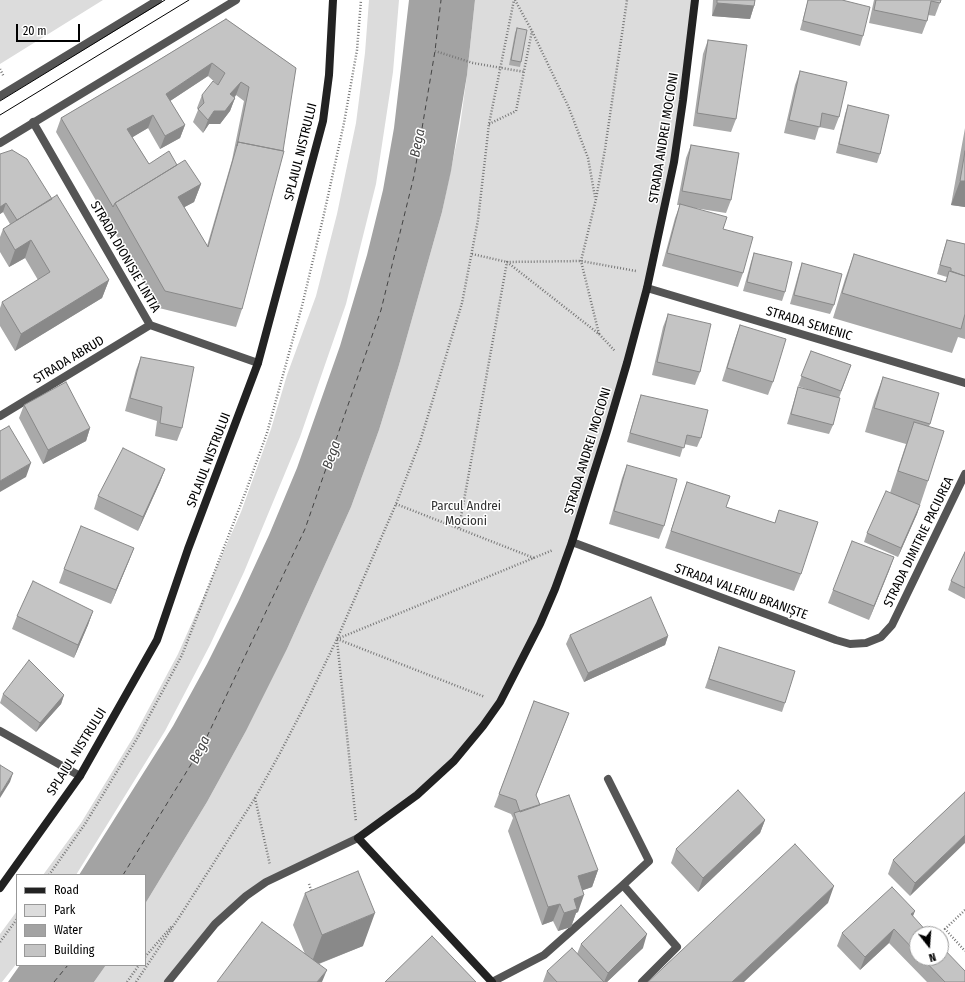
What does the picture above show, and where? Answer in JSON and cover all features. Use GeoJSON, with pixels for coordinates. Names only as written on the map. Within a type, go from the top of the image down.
{"type":"FeatureCollection","features":[{"type":"Feature","properties":{"kind":"street"},"geometry":{"type":"LineString","coordinates":[[0,96],[158,0]]}},
{"type":"Feature","properties":{"kind":"street"},"geometry":{"type":"LineString","coordinates":[[0,143],[236,0]]}},
{"type":"Feature","properties":{"kind":"street","name":"SPLAIUL NISTRULUI"},"geometry":{"type":"LineString","coordinates":[[0,888],[80,776],[157,640],[191,542],[258,363],[323,121],[329,75],[333,0]]}},
{"type":"Feature","properties":{"kind":"street","name":"STRADA ANDREI MOCIONI"},"geometry":{"type":"LineString","coordinates":[[358,838],[417,795],[448,766],[483,726],[500,702],[540,624],[555,589],[572,542],[627,362],[650,273],[674,162],[695,0]]}},
{"type":"Feature","properties":{"kind":"street","name":"STRADA DIONISIE LINTIA"},"geometry":{"type":"LineString","coordinates":[[33,122],[150,325],[258,363]]}},
{"type":"Feature","properties":{"kind":"street","name":"STRADA SEMENIC"},"geometry":{"type":"LineString","coordinates":[[646,288],[965,383]]}},
{"type":"Feature","properties":{"kind":"street","name":"STRADA ABRUD"},"geometry":{"type":"LineString","coordinates":[[0,416],[150,325]]}},
{"type":"Feature","properties":{"kind":"street","name":"STRADA DIMITRIE PACIUREA"},"geometry":{"type":"LineString","coordinates":[[895,621],[965,474]]}},
{"type":"Feature","properties":{"kind":"street","name":"STRADA VALERIU BRANIȘTE"},"geometry":{"type":"LineString","coordinates":[[572,542],[845,642],[858,644],[874,641],[885,634],[895,621]]}},
{"type":"Feature","properties":{"kind":"street"},"geometry":{"type":"LineString","coordinates":[[0,731],[80,776]]}},
{"type":"Feature","properties":{"kind":"street"},"geometry":{"type":"LineString","coordinates":[[168,982],[215,924],[246,896],[274,879],[358,838],[492,982],[544,955],[623,886],[649,861],[608,779]]}},
{"type":"Feature","properties":{"kind":"street"},"geometry":{"type":"LineString","coordinates":[[623,886],[677,946],[642,982]]}},
{"type":"Feature","properties":{"kind":"path"},"geometry":{"type":"LineString","coordinates":[[514,0],[532,31],[569,108],[588,158],[596,199]]}},
{"type":"Feature","properties":{"kind":"path"},"geometry":{"type":"LineString","coordinates":[[136,982],[255,798],[305,705],[337,639],[396,504],[420,442],[462,303],[478,220],[489,124],[514,0]]}},
{"type":"Feature","properties":{"kind":"path"},"geometry":{"type":"LineString","coordinates":[[599,334],[581,262],[596,199],[628,0]]}},
{"type":"Feature","properties":{"kind":"path"},"geometry":{"type":"LineString","coordinates":[[489,124],[516,111],[532,31]]}},
{"type":"Feature","properties":{"kind":"path"},"geometry":{"type":"LineString","coordinates":[[435,51],[473,63],[525,72]]}},
{"type":"Feature","properties":{"kind":"path"},"geometry":{"type":"LineString","coordinates":[[0,69],[6,80]]}},
{"type":"Feature","properties":{"kind":"path"},"geometry":{"type":"LineString","coordinates":[[472,254],[507,262],[581,262],[650,273]]}},
{"type":"Feature","properties":{"kind":"path"},"geometry":{"type":"LineString","coordinates":[[507,262],[599,334],[627,362]]}},
{"type":"Feature","properties":{"kind":"path"},"geometry":{"type":"LineString","coordinates":[[459,528],[507,262]]}},
{"type":"Feature","properties":{"kind":"path"},"geometry":{"type":"LineString","coordinates":[[396,504],[534,558]]}},
{"type":"Feature","properties":{"kind":"path"},"geometry":{"type":"LineString","coordinates":[[337,639],[572,542]]}},
{"type":"Feature","properties":{"kind":"path"},"geometry":{"type":"LineString","coordinates":[[337,639],[500,702]]}},
{"type":"Feature","properties":{"kind":"path"},"geometry":{"type":"LineString","coordinates":[[337,639],[358,838]]}},
{"type":"Feature","properties":{"kind":"path"},"geometry":{"type":"LineString","coordinates":[[255,798],[274,879]]}},
{"type":"Feature","properties":{"kind":"path"},"geometry":{"type":"LineString","coordinates":[[309,884],[313,896]]}},
{"type":"Feature","properties":{"kind":"path"},"geometry":{"type":"LineString","coordinates":[[965,910],[945,929],[965,951]]}},
{"type":"Feature","properties":{"kind":"path"},"geometry":{"type":"LineString","coordinates":[[146,955],[180,916]]}},
{"type":"Feature","properties":{"kind":"path"},"geometry":{"type":"LineString","coordinates":[[0,942],[16,920]]}},
{"type":"Feature","properties":{"kind":"path"},"geometry":{"type":"LineString","coordinates":[[126,982],[137,966]]}},
{"type":"Feature","properties":{"kind":"green space"},"geometry":{"type":"Polygon","coordinates":[[[0,0],[103,0],[0,64],[0,0]]]}},
{"type":"Feature","properties":{"kind":"green space"},"geometry":{"type":"Polygon","coordinates":[[[369,0],[399,0],[393,72],[376,184],[346,304],[300,437],[244,572],[210,645],[165,731],[77,874],[44,874],[81,823],[134,736],[178,654],[241,512],[271,429],[287,375],[316,296],[337,214],[356,123],[365,53],[369,0]]]}},
{"type":"Feature","properties":{"kind":"green space","name":"Parcul Andrei Mocioni"},"geometry":{"type":"Polygon","coordinates":[[[475,0],[695,0],[683,100],[647,288],[555,589],[500,702],[454,761],[358,838],[246,896],[168,982],[94,982],[105,966],[146,966],[146,902],[207,802],[246,731],[287,649],[351,507],[379,430],[442,212],[460,126],[475,0]]]}},
{"type":"Feature","properties":{"kind":"green space"},"geometry":{"type":"Polygon","coordinates":[[[16,912],[16,964],[2,982],[0,982],[0,934],[16,912]]]}},
{"type":"Feature","properties":{"kind":"water","name":"Bega"},"geometry":{"type":"Polygon","coordinates":[[[409,0],[475,0],[467,75],[451,171],[442,212],[379,430],[351,507],[287,649],[246,731],[207,802],[146,902],[146,874],[80,874],[173,726],[207,664],[269,535],[297,468],[340,346],[367,255],[383,190],[394,128],[409,0]]]}},
{"type":"Feature","properties":{"kind":"water"},"geometry":{"type":"Polygon","coordinates":[[[19,966],[105,966],[94,982],[8,982],[19,966]]]}},
{"type":"Feature","properties":{"kind":"building"},"geometry":{"type":"Polygon","coordinates":[[[717,0],[755,0],[754,6],[717,3],[717,0]]]}},
{"type":"Feature","properties":{"kind":"building"},"geometry":{"type":"Polygon","coordinates":[[[808,0],[842,0],[870,7],[863,36],[803,21],[808,0]]]}},
{"type":"Feature","properties":{"kind":"building"},"geometry":{"type":"Polygon","coordinates":[[[876,0],[941,0],[940,3],[931,1],[927,21],[874,10],[876,0]]]}},
{"type":"Feature","properties":{"kind":"building"},"geometry":{"type":"Polygon","coordinates":[[[226,19],[296,68],[283,151],[238,142],[237,146],[249,87],[241,82],[230,94],[235,98],[225,111],[214,111],[208,120],[198,109],[204,103],[202,95],[213,81],[218,85],[225,73],[212,63],[166,94],[185,125],[165,136],[153,115],[127,129],[149,164],[169,151],[177,165],[115,203],[113,207],[61,118],[226,19]]]}},
{"type":"Feature","properties":{"kind":"building"},"geometry":{"type":"Polygon","coordinates":[[[517,28],[527,30],[521,62],[511,60],[517,28]]]}},
{"type":"Feature","properties":{"kind":"building"},"geometry":{"type":"Polygon","coordinates":[[[708,40],[747,45],[736,119],[697,113],[708,40]]]}},
{"type":"Feature","properties":{"kind":"building"},"geometry":{"type":"Polygon","coordinates":[[[800,71],[847,82],[839,117],[822,113],[820,127],[789,120],[800,71]]]}},
{"type":"Feature","properties":{"kind":"building"},"geometry":{"type":"Polygon","coordinates":[[[848,105],[889,115],[880,154],[839,144],[848,105]]]}},
{"type":"Feature","properties":{"kind":"building"},"geometry":{"type":"Polygon","coordinates":[[[238,142],[284,151],[242,309],[165,291],[115,203],[185,160],[201,184],[178,197],[208,247],[238,142]]]}},
{"type":"Feature","properties":{"kind":"building"},"geometry":{"type":"Polygon","coordinates":[[[691,145],[739,153],[731,200],[682,191],[691,145]]]}},
{"type":"Feature","properties":{"kind":"building"},"geometry":{"type":"Polygon","coordinates":[[[12,150],[27,159],[52,199],[17,220],[6,203],[0,207],[0,154],[12,150]]]}},
{"type":"Feature","properties":{"kind":"building"},"geometry":{"type":"Polygon","coordinates":[[[965,151],[965,181],[960,181],[965,151]]]}},
{"type":"Feature","properties":{"kind":"building"},"geometry":{"type":"Polygon","coordinates":[[[57,195],[109,280],[21,334],[2,302],[50,272],[31,240],[15,250],[3,229],[57,195]]]}},
{"type":"Feature","properties":{"kind":"building"},"geometry":{"type":"Polygon","coordinates":[[[680,204],[727,217],[723,229],[753,237],[743,273],[667,253],[680,204]]]}},
{"type":"Feature","properties":{"kind":"building"},"geometry":{"type":"Polygon","coordinates":[[[947,240],[965,244],[965,276],[951,271],[951,268],[940,265],[947,240]]]}},
{"type":"Feature","properties":{"kind":"building"},"geometry":{"type":"Polygon","coordinates":[[[754,253],[792,262],[785,292],[747,282],[754,253]]]}},
{"type":"Feature","properties":{"kind":"building"},"geometry":{"type":"Polygon","coordinates":[[[854,254],[946,282],[949,271],[965,276],[965,314],[961,329],[842,293],[854,254]]]}},
{"type":"Feature","properties":{"kind":"building"},"geometry":{"type":"Polygon","coordinates":[[[802,263],[842,274],[834,305],[794,295],[802,263]]]}},
{"type":"Feature","properties":{"kind":"building"},"geometry":{"type":"Polygon","coordinates":[[[668,314],[711,324],[700,372],[657,362],[668,314]]]}},
{"type":"Feature","properties":{"kind":"building"},"geometry":{"type":"Polygon","coordinates":[[[740,325],[786,339],[773,382],[727,368],[740,325]]]}},
{"type":"Feature","properties":{"kind":"building"},"geometry":{"type":"Polygon","coordinates":[[[811,351],[851,365],[841,391],[801,376],[811,351]]]}},
{"type":"Feature","properties":{"kind":"building"},"geometry":{"type":"Polygon","coordinates":[[[141,357],[194,367],[182,428],[160,423],[162,407],[130,398],[141,357]]]}},
{"type":"Feature","properties":{"kind":"building"},"geometry":{"type":"Polygon","coordinates":[[[883,377],[939,393],[930,424],[874,408],[883,377]]]}},
{"type":"Feature","properties":{"kind":"building"},"geometry":{"type":"Polygon","coordinates":[[[66,382],[90,428],[48,450],[24,405],[66,382]]]}},
{"type":"Feature","properties":{"kind":"building"},"geometry":{"type":"Polygon","coordinates":[[[798,387],[840,398],[833,425],[791,414],[798,387]]]}},
{"type":"Feature","properties":{"kind":"building"},"geometry":{"type":"Polygon","coordinates":[[[641,395],[708,410],[701,438],[687,435],[684,448],[630,433],[641,395]]]}},
{"type":"Feature","properties":{"kind":"building"},"geometry":{"type":"Polygon","coordinates":[[[914,422],[944,431],[928,481],[898,471],[914,422]]]}},
{"type":"Feature","properties":{"kind":"building"},"geometry":{"type":"Polygon","coordinates":[[[9,426],[31,463],[0,481],[0,431],[9,426]]]}},
{"type":"Feature","properties":{"kind":"building"},"geometry":{"type":"Polygon","coordinates":[[[123,448],[165,469],[143,517],[98,496],[123,448]]]}},
{"type":"Feature","properties":{"kind":"building"},"geometry":{"type":"Polygon","coordinates":[[[627,465],[677,479],[664,526],[614,511],[627,465]]]}},
{"type":"Feature","properties":{"kind":"building"},"geometry":{"type":"Polygon","coordinates":[[[687,482],[730,496],[726,507],[775,523],[779,510],[818,522],[801,574],[671,531],[687,482]]]}},
{"type":"Feature","properties":{"kind":"building"},"geometry":{"type":"Polygon","coordinates":[[[886,491],[920,505],[901,548],[867,533],[886,491]]]}},
{"type":"Feature","properties":{"kind":"building"},"geometry":{"type":"Polygon","coordinates":[[[81,526],[134,548],[116,590],[64,569],[81,526]]]}},
{"type":"Feature","properties":{"kind":"building"},"geometry":{"type":"Polygon","coordinates":[[[852,541],[894,557],[874,606],[833,590],[852,541]]]}},
{"type":"Feature","properties":{"kind":"building"},"geometry":{"type":"Polygon","coordinates":[[[965,552],[965,588],[951,581],[965,552]]]}},
{"type":"Feature","properties":{"kind":"building"},"geometry":{"type":"Polygon","coordinates":[[[33,581],[93,611],[78,645],[17,616],[33,581]]]}},
{"type":"Feature","properties":{"kind":"building"},"geometry":{"type":"Polygon","coordinates":[[[651,597],[668,636],[588,673],[570,635],[651,597]]]}},
{"type":"Feature","properties":{"kind":"building"},"geometry":{"type":"Polygon","coordinates":[[[719,647],[795,671],[785,703],[709,679],[719,647]]]}},
{"type":"Feature","properties":{"kind":"building"},"geometry":{"type":"Polygon","coordinates":[[[29,660],[64,695],[40,723],[3,694],[29,660]]]}},
{"type":"Feature","properties":{"kind":"building"},"geometry":{"type":"Polygon","coordinates":[[[534,701],[569,713],[536,795],[540,805],[520,812],[516,800],[499,794],[534,701]]]}},
{"type":"Feature","properties":{"kind":"building"},"geometry":{"type":"Polygon","coordinates":[[[0,765],[13,773],[0,794],[0,765]]]}},
{"type":"Feature","properties":{"kind":"building"},"geometry":{"type":"Polygon","coordinates":[[[738,790],[765,820],[703,878],[676,849],[738,790]]]}},
{"type":"Feature","properties":{"kind":"building"},"geometry":{"type":"Polygon","coordinates":[[[965,792],[965,835],[915,883],[893,860],[965,792]]]}},
{"type":"Feature","properties":{"kind":"building"},"geometry":{"type":"Polygon","coordinates":[[[569,795],[598,870],[578,876],[584,895],[574,899],[577,909],[564,913],[560,904],[548,907],[514,813],[569,795]]]}},
{"type":"Feature","properties":{"kind":"building"},"geometry":{"type":"Polygon","coordinates":[[[795,844],[834,886],[732,982],[648,982],[795,844]]]}},
{"type":"Feature","properties":{"kind":"building"},"geometry":{"type":"Polygon","coordinates":[[[358,871],[375,913],[322,935],[305,893],[358,871]]]}},
{"type":"Feature","properties":{"kind":"building"},"geometry":{"type":"Polygon","coordinates":[[[892,887],[915,911],[911,914],[922,926],[909,926],[909,945],[894,929],[865,957],[842,933],[892,887]]]}},
{"type":"Feature","properties":{"kind":"building"},"geometry":{"type":"Polygon","coordinates":[[[621,905],[647,934],[608,973],[581,944],[621,905]]]}},
{"type":"Feature","properties":{"kind":"building"},"geometry":{"type":"Polygon","coordinates":[[[262,922],[327,970],[317,982],[217,982],[262,922]]]}},
{"type":"Feature","properties":{"kind":"building"},"geometry":{"type":"Polygon","coordinates":[[[432,936],[476,982],[385,982],[432,936]]]}},
{"type":"Feature","properties":{"kind":"building"},"geometry":{"type":"Polygon","coordinates":[[[572,948],[604,982],[557,982],[547,971],[572,948]]]}},
{"type":"Feature","properties":{"kind":"building"},"geometry":{"type":"Polygon","coordinates":[[[949,954],[965,971],[965,982],[945,982],[930,966],[949,966],[949,954]]]}},
{"type":"Feature","properties":{"kind":"ferry route"},"geometry":{"type":"LineString","coordinates":[[124,874],[203,745],[305,529],[381,310],[414,176],[435,51],[441,0]]}},
{"type":"Feature","properties":{"kind":"ferry route"},"geometry":{"type":"LineString","coordinates":[[54,982],[67,966]]}},
{"type":"Feature","properties":{"kind":"tram line"},"geometry":{"type":"LineString","coordinates":[[0,101],[165,0]]}},
{"type":"Feature","properties":{"kind":"tram line"},"geometry":{"type":"LineString","coordinates":[[0,115],[189,0]]}}]}
